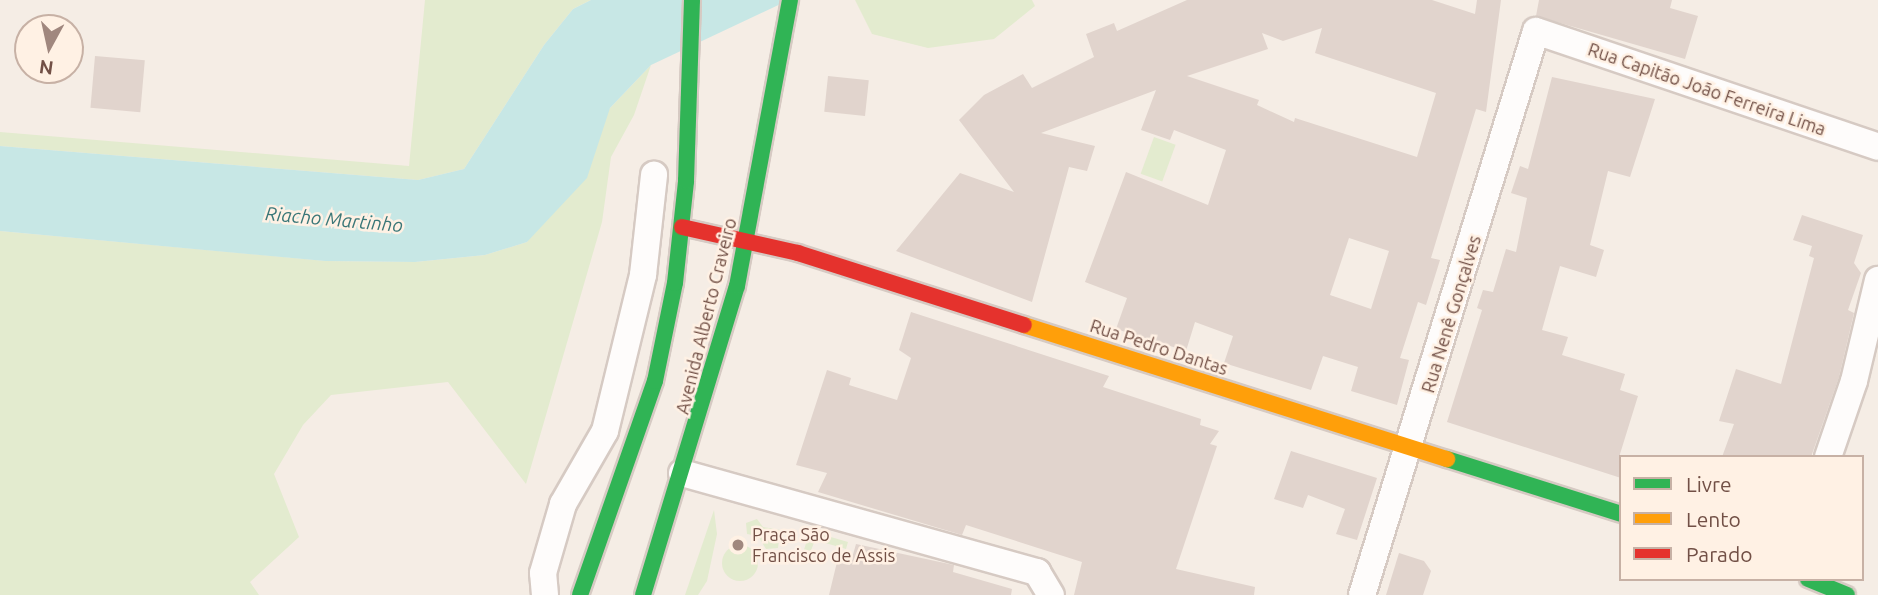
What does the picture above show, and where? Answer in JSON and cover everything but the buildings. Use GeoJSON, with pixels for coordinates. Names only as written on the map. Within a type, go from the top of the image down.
{"type":"FeatureCollection","features":[{"type":"Feature","properties":{"kind":"main road","name":"Avenida Alberto Craveiro"},"geometry":{"type":"LineString","coordinates":[[580,595],[655,381],[682,227],[692,0]]}},
{"type":"Feature","properties":{"kind":"main road","name":"Avenida Alberto Craveiro"},"geometry":{"type":"LineString","coordinates":[[643,595],[682,473],[747,242],[790,3]]}},
{"type":"Feature","properties":{"kind":"main road","name":"Rua Pedro Dantas"},"geometry":{"type":"LineString","coordinates":[[682,227],[747,242],[1094,345],[1410,450],[1619,513]]}},
{"type":"Feature","properties":{"kind":"main road"},"geometry":{"type":"LineString","coordinates":[[1813,581],[1847,595]]}},
{"type":"Feature","properties":{"kind":"street","name":"Rua Capitão João Ferreira Lima"},"geometry":{"type":"LineString","coordinates":[[1536,31],[1878,147]]}},
{"type":"Feature","properties":{"kind":"street","name":"Rua Nenê Gonçalves"},"geometry":{"type":"LineString","coordinates":[[1362,595],[1410,450],[1536,31]]}},
{"type":"Feature","properties":{"kind":"street"},"geometry":{"type":"LineString","coordinates":[[545,595],[543,573],[563,504],[605,431],[643,275],[654,175]]}},
{"type":"Feature","properties":{"kind":"street"},"geometry":{"type":"LineString","coordinates":[[1829,455],[1854,381],[1878,280]]}},
{"type":"Feature","properties":{"kind":"street"},"geometry":{"type":"LineString","coordinates":[[682,473],[1037,572],[1049,588]]}},
{"type":"Feature","properties":{"kind":"green space"},"geometry":{"type":"Polygon","coordinates":[[[425,0],[591,0],[573,9],[544,45],[464,169],[418,180],[0,146],[0,132],[409,166],[425,0]]]}},
{"type":"Feature","properties":{"kind":"green space"},"geometry":{"type":"Polygon","coordinates":[[[855,0],[1032,0],[1035,6],[994,39],[928,48],[872,34],[855,0]]]}},
{"type":"Feature","properties":{"kind":"green space"},"geometry":{"type":"Polygon","coordinates":[[[651,65],[634,115],[611,157],[602,222],[526,484],[448,382],[331,395],[303,425],[274,474],[299,537],[250,582],[259,595],[0,595],[0,231],[326,261],[415,262],[485,255],[527,242],[610,108],[651,65]]]}},
{"type":"Feature","properties":{"kind":"green space"},"geometry":{"type":"Polygon","coordinates":[[[1154,137],[1176,145],[1162,182],[1141,174],[1154,137]]]}},
{"type":"Feature","properties":{"kind":"green space"},"geometry":{"type":"Polygon","coordinates":[[[714,510],[717,534],[707,581],[698,595],[685,595],[714,510]]]}},
{"type":"Feature","properties":{"kind":"green space"},"geometry":{"type":"Polygon","coordinates":[[[757,519],[763,527],[780,530],[778,548],[766,549],[758,536],[747,534],[746,523],[757,519]]]}},
{"type":"Feature","properties":{"kind":"green space"},"geometry":{"type":"Polygon","coordinates":[[[810,531],[848,542],[846,549],[815,540],[807,561],[801,559],[810,531]]]}},
{"type":"Feature","properties":{"kind":"green space"},"geometry":{"type":"Polygon","coordinates":[[[740,545],[753,550],[758,563],[753,576],[740,581],[727,576],[722,563],[727,550],[740,545]]]}},
{"type":"Feature","properties":{"kind":"water","name":"Riacho Martinho"},"geometry":{"type":"Polygon","coordinates":[[[591,0],[789,0],[651,65],[610,108],[587,178],[527,242],[485,255],[415,262],[325,261],[0,231],[0,146],[418,180],[464,169],[544,45],[573,9],[591,0]]]}},
{"type":"Feature","properties":{"kind":"traffic: fast"},"geometry":{"type":"LineString","coordinates":[[580,595],[655,381],[675,283],[686,181],[692,0]]}},
{"type":"Feature","properties":{"kind":"traffic: fast"},"geometry":{"type":"LineString","coordinates":[[643,595],[737,286],[790,0]]}},
{"type":"Feature","properties":{"kind":"traffic: fast"},"geometry":{"type":"LineString","coordinates":[[1447,459],[1619,513]]}},
{"type":"Feature","properties":{"kind":"traffic: fast"},"geometry":{"type":"LineString","coordinates":[[1813,581],[1847,595]]}},
{"type":"Feature","properties":{"kind":"traffic: slow"},"geometry":{"type":"LineString","coordinates":[[1024,325],[1447,459]]}},
{"type":"Feature","properties":{"kind":"traffic: jam"},"geometry":{"type":"LineString","coordinates":[[682,227],[798,253],[1024,325]]}},
{"type":"Feature","properties":{"kind":"place","name":"Praça São Francisco de Assis"},"geometry":{"type":"Point","coordinates":[738,545]}}]}
